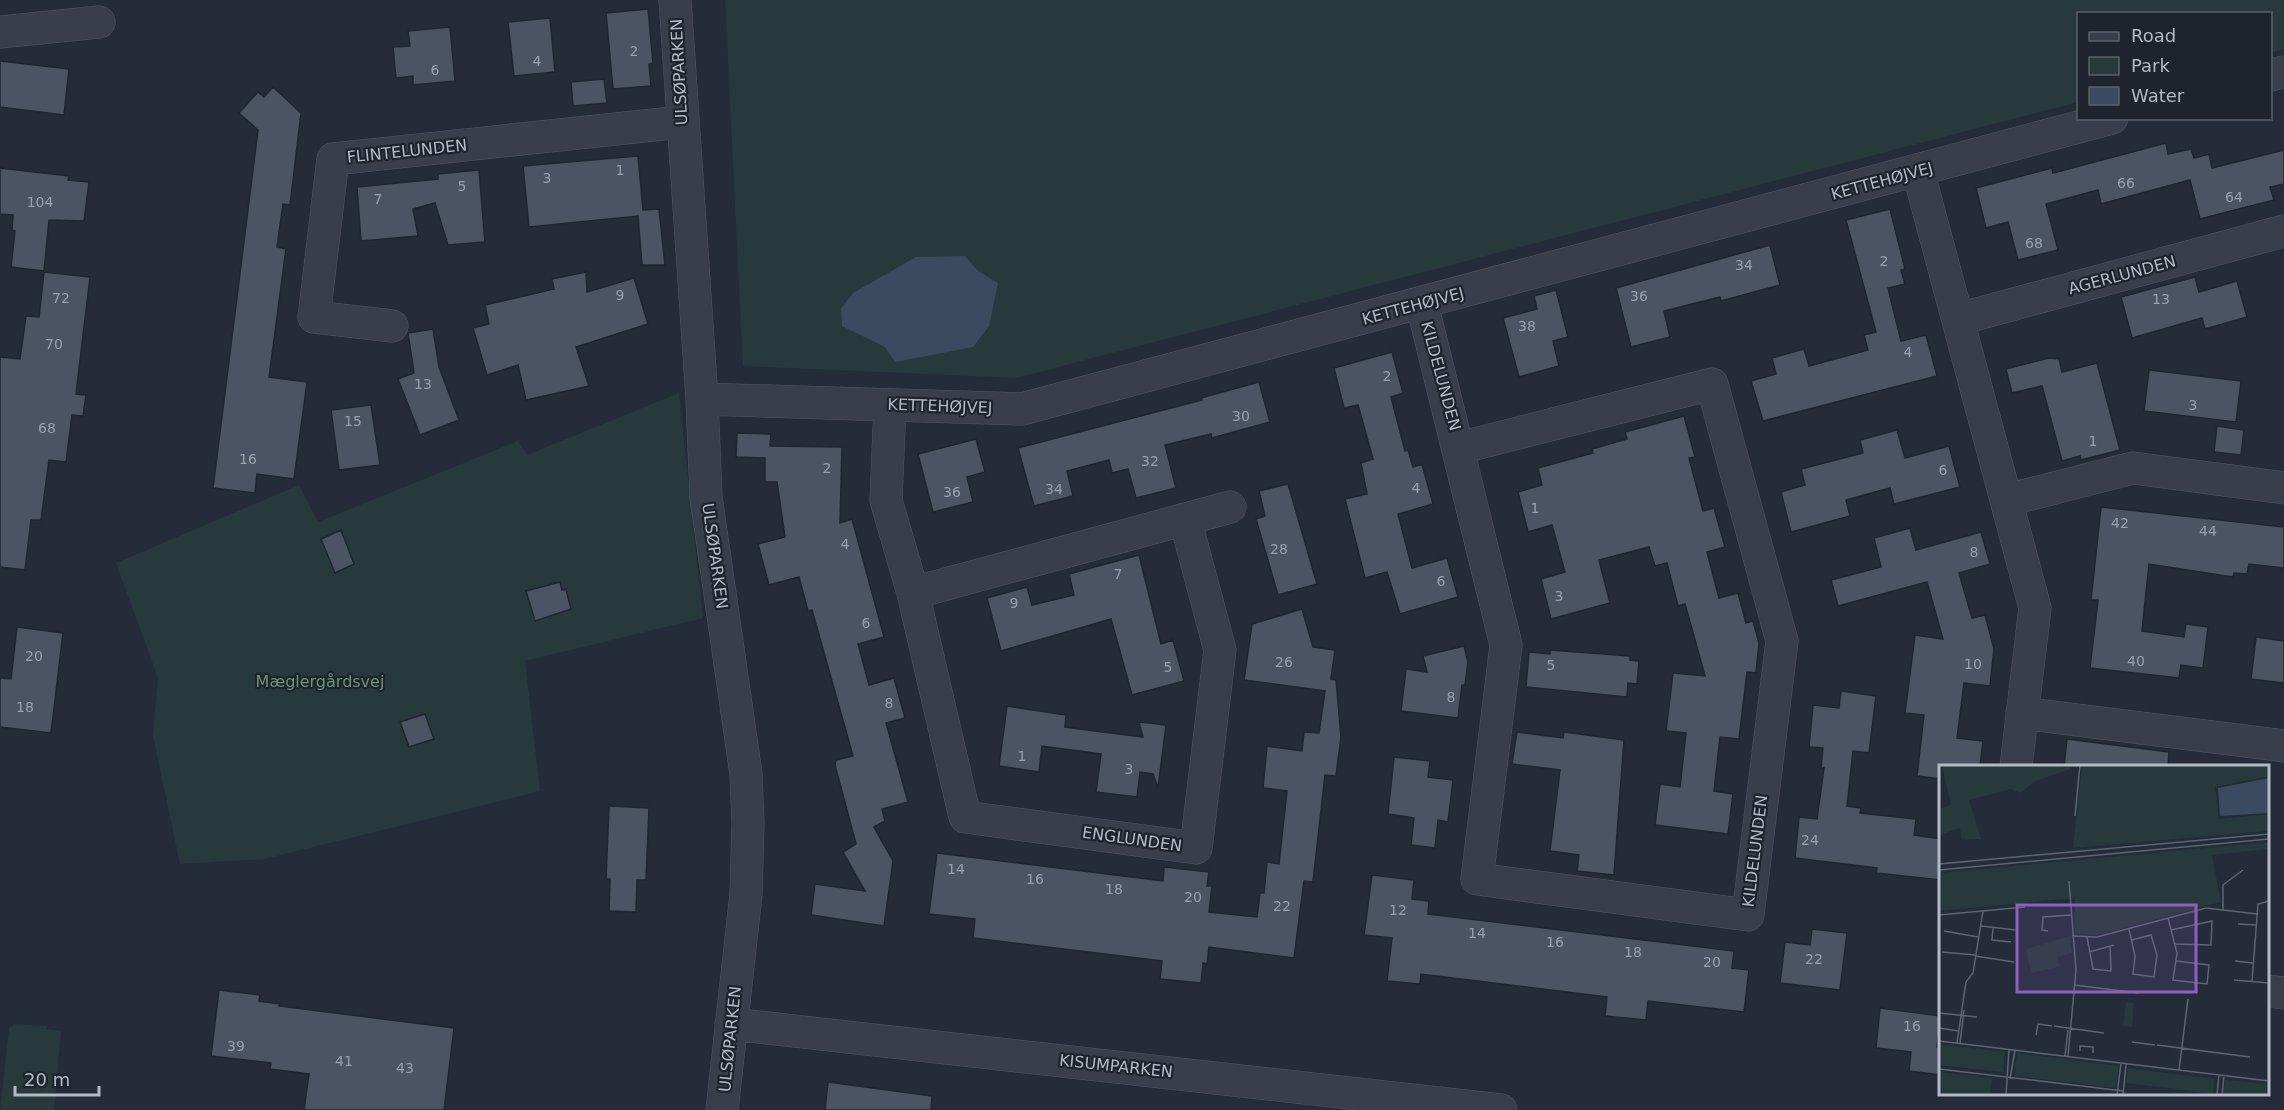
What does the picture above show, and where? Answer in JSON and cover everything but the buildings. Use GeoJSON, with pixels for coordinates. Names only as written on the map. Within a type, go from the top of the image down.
{"type":"FeatureCollection","features":[{"type":"Feature","properties":{"kind":"street","name":"ULSØPARKEN"},"geometry":{"type":"LineString","coordinates":[[675,0],[702,399],[706,497],[746,774],[748,823],[746,894],[722,1110]]}},
{"type":"Feature","properties":{"kind":"street"},"geometry":{"type":"LineString","coordinates":[[0,32],[99,22]]}},
{"type":"Feature","properties":{"kind":"street","name":"KETTEHØJVEJ"},"geometry":{"type":"LineString","coordinates":[[702,399],[1022,409],[2105,120]]}},
{"type":"Feature","properties":{"kind":"street","name":"FLINTELUNDEN"},"geometry":{"type":"LineString","coordinates":[[392,326],[314,317],[333,159],[682,123]]}},
{"type":"Feature","properties":{"kind":"street"},"geometry":{"type":"LineString","coordinates":[[1918,171],[2035,608],[2016,765]]}},
{"type":"Feature","properties":{"kind":"street","name":"AGERLUNDEN"},"geometry":{"type":"LineString","coordinates":[[1959,319],[2284,231]]}},
{"type":"Feature","properties":{"kind":"street","name":"KILDELUNDEN"},"geometry":{"type":"LineString","coordinates":[[1422,304],[1460,448],[1506,645],[1477,879],[1748,915],[1782,641],[1712,384],[1460,448]]}},
{"type":"Feature","properties":{"kind":"street","name":"ENGLUNDEN"},"geometry":{"type":"LineString","coordinates":[[890,405],[886,500],[913,593],[965,817],[1196,848],[1220,650],[1185,519]]}},
{"type":"Feature","properties":{"kind":"street"},"geometry":{"type":"LineString","coordinates":[[2007,500],[2133,468],[2284,488]]}},
{"type":"Feature","properties":{"kind":"street"},"geometry":{"type":"LineString","coordinates":[[913,593],[1230,507]]}},
{"type":"Feature","properties":{"kind":"street"},"geometry":{"type":"LineString","coordinates":[[2022,713],[2284,746]]}},
{"type":"Feature","properties":{"kind":"street"},"geometry":{"type":"LineString","coordinates":[[2269,991],[2284,993]]}},
{"type":"Feature","properties":{"kind":"street","name":"KISUMPARKEN"},"geometry":{"type":"LineString","coordinates":[[731,1024],[1501,1110]]}},
{"type":"Feature","properties":{"kind":"green space"},"geometry":{"type":"Polygon","coordinates":[[[725,0],[2284,0],[2284,49],[2272,53],[2272,12],[2077,12],[2077,102],[1016,378],[743,366],[725,0]]]}},
{"type":"Feature","properties":{"kind":"green space","name":"Mæglergårdsvej"},"geometry":{"type":"Polygon","coordinates":[[[679,393],[703,618],[525,661],[540,791],[265,859],[180,864],[153,736],[158,678],[116,563],[299,485],[318,522],[518,441],[527,455],[679,393]]]}},
{"type":"Feature","properties":{"kind":"green space"},"geometry":{"type":"Polygon","coordinates":[[[14,1024],[48,1026],[46,1029],[61,1031],[54,1110],[0,1110],[9,1028],[14,1024]]]}},
{"type":"Feature","properties":{"kind":"water"},"geometry":{"type":"Polygon","coordinates":[[[965,256],[978,271],[998,283],[989,326],[973,347],[895,362],[885,347],[842,326],[841,309],[853,293],[916,257],[965,256]]]}}]}
